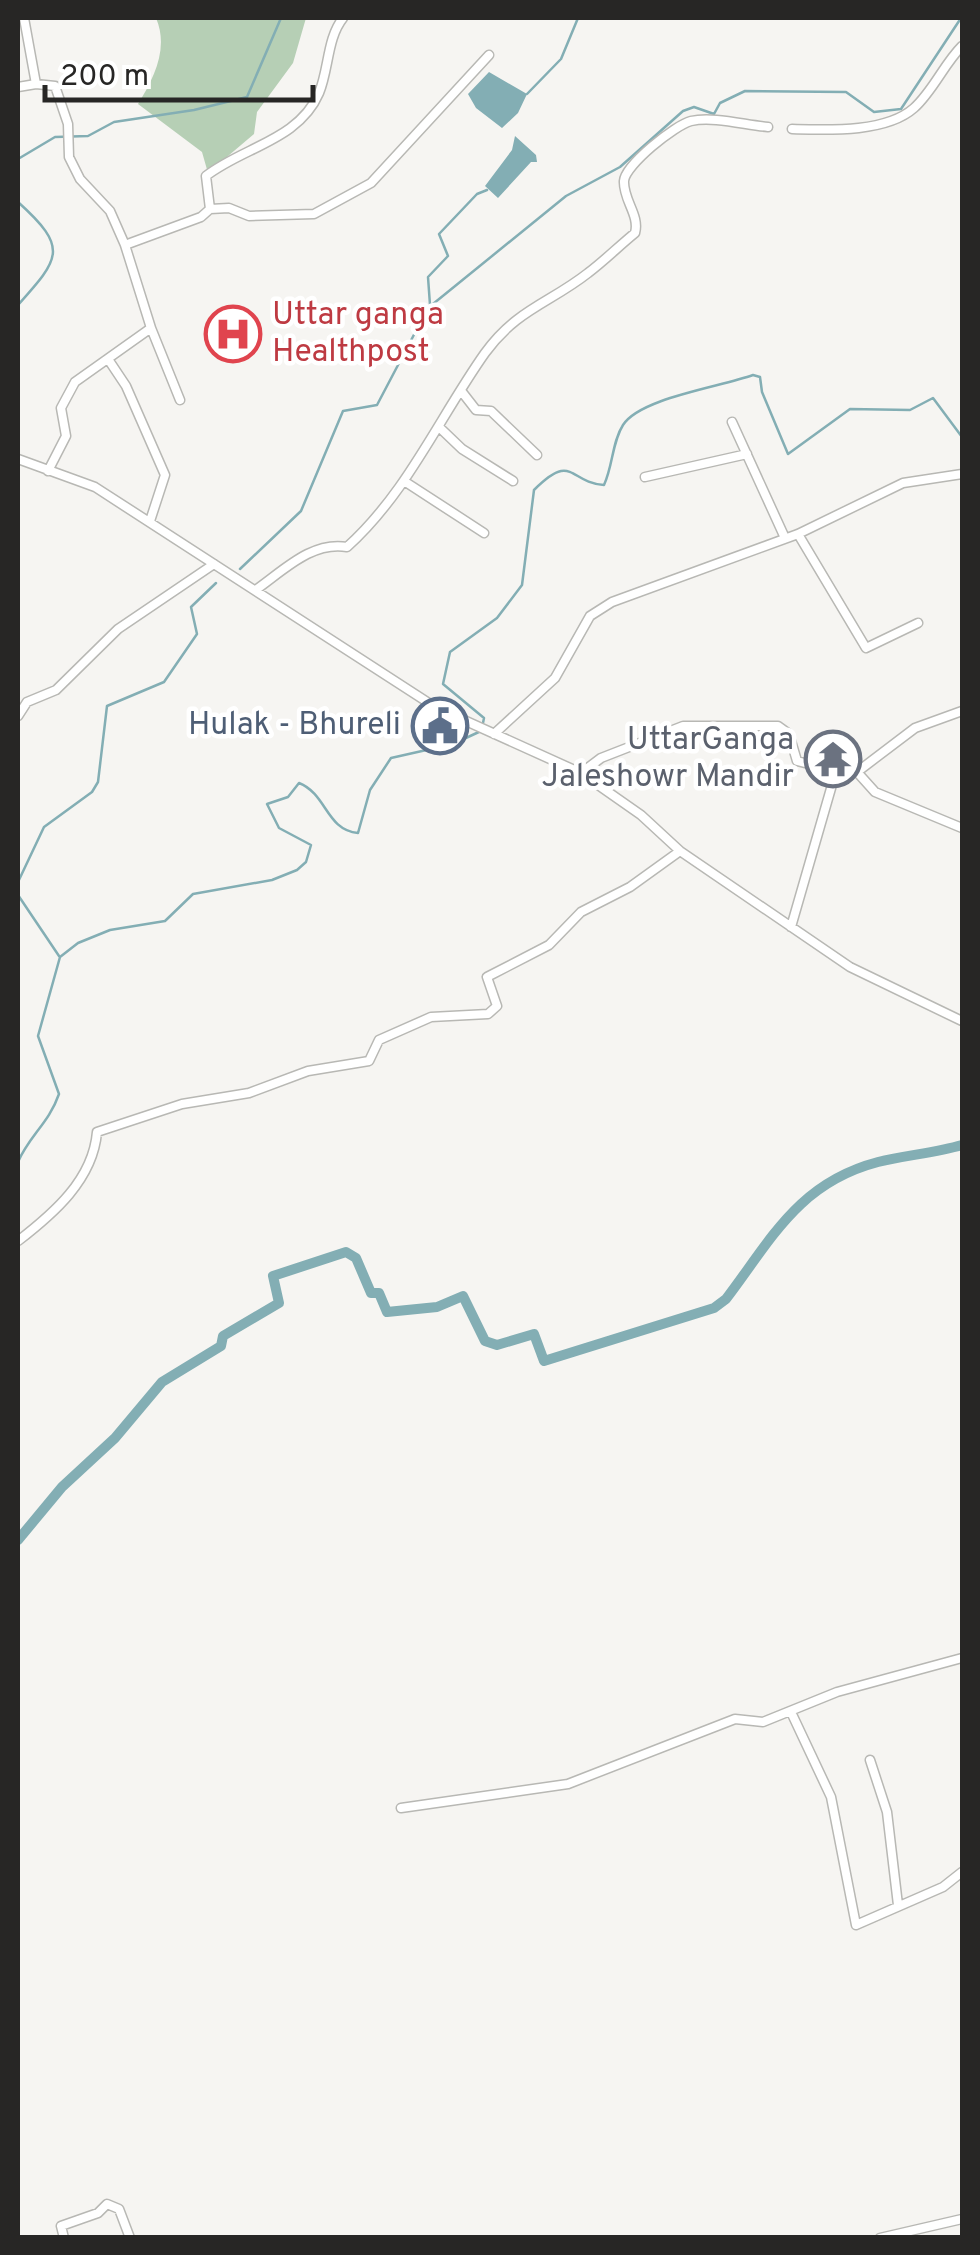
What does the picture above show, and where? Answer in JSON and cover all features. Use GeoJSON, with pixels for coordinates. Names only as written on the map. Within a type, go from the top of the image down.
{"type":"FeatureCollection","features":[{"type":"Feature","properties":{"kind":"street"},"geometry":{"type":"LineString","coordinates":[[24,18],[36,84]]}},
{"type":"Feature","properties":{"kind":"street"},"geometry":{"type":"LineString","coordinates":[[210,208],[206,176],[230,157],[293,130],[318,96],[343,18]]}},
{"type":"Feature","properties":{"kind":"street"},"geometry":{"type":"LineString","coordinates":[[792,130],[833,130],[887,121],[914,109],[962,46]]}},
{"type":"Feature","properties":{"kind":"street"},"geometry":{"type":"LineString","coordinates":[[125,245],[202,217],[210,208],[229,208],[249,216],[314,214],[372,183],[488,54]]}},
{"type":"Feature","properties":{"kind":"street"},"geometry":{"type":"LineString","coordinates":[[18,87],[55,86],[68,124],[69,157],[80,179],[110,212],[180,400]]}},
{"type":"Feature","properties":{"kind":"street"},"geometry":{"type":"LineString","coordinates":[[257,589],[306,554],[330,544],[347,547],[367,530],[404,481],[486,352],[525,311],[586,275],[635,233],[637,224],[624,184],[628,168],[639,158],[680,125],[694,120],[768,127]]}},
{"type":"Feature","properties":{"kind":"street"},"geometry":{"type":"LineString","coordinates":[[48,472],[66,436],[61,408],[75,382],[152,328]]}},
{"type":"Feature","properties":{"kind":"street"},"geometry":{"type":"LineString","coordinates":[[108,359],[126,386],[165,475],[150,521]]}},
{"type":"Feature","properties":{"kind":"street"},"geometry":{"type":"LineString","coordinates":[[462,392],[476,410],[490,411],[537,455]]}},
{"type":"Feature","properties":{"kind":"street"},"geometry":{"type":"LineString","coordinates":[[732,422],[785,538]]}},
{"type":"Feature","properties":{"kind":"street"},"geometry":{"type":"LineString","coordinates":[[439,427],[462,449],[513,480]]}},
{"type":"Feature","properties":{"kind":"street"},"geometry":{"type":"LineString","coordinates":[[645,477],[748,454]]}},
{"type":"Feature","properties":{"kind":"street"},"geometry":{"type":"LineString","coordinates":[[18,459],[95,487],[410,692],[581,772],[641,814],[680,850],[850,967],[962,1021]]}},
{"type":"Feature","properties":{"kind":"street"},"geometry":{"type":"LineString","coordinates":[[492,733],[555,678],[590,616],[612,602],[798,534],[903,483],[962,474]]}},
{"type":"Feature","properties":{"kind":"street"},"geometry":{"type":"LineString","coordinates":[[404,481],[484,533]]}},
{"type":"Feature","properties":{"kind":"street"},"geometry":{"type":"LineString","coordinates":[[798,534],[866,648],[918,623]]}},
{"type":"Feature","properties":{"kind":"street"},"geometry":{"type":"LineString","coordinates":[[18,716],[26,702],[56,690],[118,629],[214,564]]}},
{"type":"Feature","properties":{"kind":"street"},"geometry":{"type":"LineString","coordinates":[[581,772],[601,758],[683,726],[778,726],[789,734],[797,762],[836,772],[857,772],[915,728],[962,711]]}},
{"type":"Feature","properties":{"kind":"street"},"geometry":{"type":"LineString","coordinates":[[791,927],[836,772]]}},
{"type":"Feature","properties":{"kind":"street"},"geometry":{"type":"LineString","coordinates":[[857,772],[874,792],[962,828]]}},
{"type":"Feature","properties":{"kind":"street"},"geometry":{"type":"LineString","coordinates":[[18,1241],[55,1212],[77,1184],[95,1150],[97,1132],[182,1104],[249,1093],[308,1071],[369,1061],[379,1040],[431,1017],[488,1014],[498,1006],[487,977],[549,945],[581,912],[630,888],[680,850]]}},
{"type":"Feature","properties":{"kind":"street"},"geometry":{"type":"LineString","coordinates":[[401,1808],[568,1784],[680,1744],[735,1719],[763,1722],[837,1692],[962,1658]]}},
{"type":"Feature","properties":{"kind":"street"},"geometry":{"type":"LineString","coordinates":[[791,1712],[831,1797],[856,1925],[944,1887],[962,1872]]}},
{"type":"Feature","properties":{"kind":"street"},"geometry":{"type":"LineString","coordinates":[[870,1760],[887,1812],[898,1905]]}},
{"type":"Feature","properties":{"kind":"street"},"geometry":{"type":"LineString","coordinates":[[64,2238],[61,2226],[98,2213],[107,2204],[119,2209],[130,2238]]}},
{"type":"Feature","properties":{"kind":"street"},"geometry":{"type":"LineString","coordinates":[[880,2238],[962,2219]]}},
{"type":"Feature","properties":{"kind":"green space"},"geometry":{"type":"Polygon","coordinates":[[[156,18],[306,18],[293,63],[257,112],[254,134],[208,173],[202,152],[138,104],[160,52],[156,18]]]}},
{"type":"Feature","properties":{"kind":"water"},"geometry":{"type":"Polygon","coordinates":[[[489,72],[527,94],[518,113],[502,128],[476,108],[468,94],[489,72]]]}},
{"type":"Feature","properties":{"kind":"water"},"geometry":{"type":"Polygon","coordinates":[[[515,136],[536,155],[537,162],[531,162],[498,198],[485,186],[512,150],[515,136]]]}},
{"type":"Feature","properties":{"kind":"waterway"},"geometry":{"type":"LineString","coordinates":[[18,159],[55,137],[88,136],[114,122],[247,97],[281,18]]}},
{"type":"Feature","properties":{"kind":"waterway"},"geometry":{"type":"LineString","coordinates":[[527,94],[561,59],[578,18]]}},
{"type":"Feature","properties":{"kind":"waterway"},"geometry":{"type":"LineString","coordinates":[[240,569],[301,511],[343,411],[377,405],[428,308],[566,196],[620,167],[683,111],[694,107],[714,114],[720,103],[745,91],[846,92],[874,112],[901,109],[961,18]]}},
{"type":"Feature","properties":{"kind":"waterway"},"geometry":{"type":"LineString","coordinates":[[430,305],[428,277],[448,256],[439,234],[477,194],[487,190]]}},
{"type":"Feature","properties":{"kind":"waterway"},"geometry":{"type":"LineString","coordinates":[[18,202],[45,231],[53,253],[43,276],[18,305]]}},
{"type":"Feature","properties":{"kind":"waterway"},"geometry":{"type":"LineString","coordinates":[[483,723],[484,718],[443,684],[450,652],[497,618],[522,585],[534,490],[556,472],[564,471],[604,485],[619,432],[646,407],[753,375],[760,377],[762,392],[788,454],[850,409],[910,410],[933,398],[962,437]]}},
{"type":"Feature","properties":{"kind":"waterway"},"geometry":{"type":"LineString","coordinates":[[18,882],[44,827],[92,792],[98,782],[107,706],[164,682],[197,634],[191,607],[216,583]]}},
{"type":"Feature","properties":{"kind":"waterway"},"geometry":{"type":"LineString","coordinates":[[18,1162],[59,1094],[38,1036],[60,957],[78,943],[110,930],[165,921],[193,894],[272,880],[297,870],[306,862],[311,845],[279,828],[267,804],[288,797],[299,783],[316,795],[339,825],[358,833],[370,790],[391,758],[453,744],[481,731]]}},
{"type":"Feature","properties":{"kind":"waterway"},"geometry":{"type":"LineString","coordinates":[[18,895],[59,956]]}},
{"type":"Feature","properties":{"kind":"waterway"},"geometry":{"type":"LineString","coordinates":[[18,1540],[62,1487],[115,1438],[162,1382],[221,1346],[223,1336],[279,1303],[273,1276],[346,1252],[356,1258],[371,1293],[379,1293],[387,1312],[437,1307],[463,1296],[485,1341],[497,1345],[534,1334],[544,1361],[714,1308],[726,1299],[789,1216],[827,1184],[878,1162],[962,1145]]}},
{"type":"Feature","properties":{"kind":"place","name":"Uttar ganga Healthpost"},"geometry":{"type":"Point","coordinates":[233,334]}},
{"type":"Feature","properties":{"kind":"place","name":"Hulak - Bhureli"},"geometry":{"type":"Point","coordinates":[440,726]}},
{"type":"Feature","properties":{"kind":"place","name":"UttarGanga Jaleshowr Mandir"},"geometry":{"type":"Point","coordinates":[833,759]}}]}
